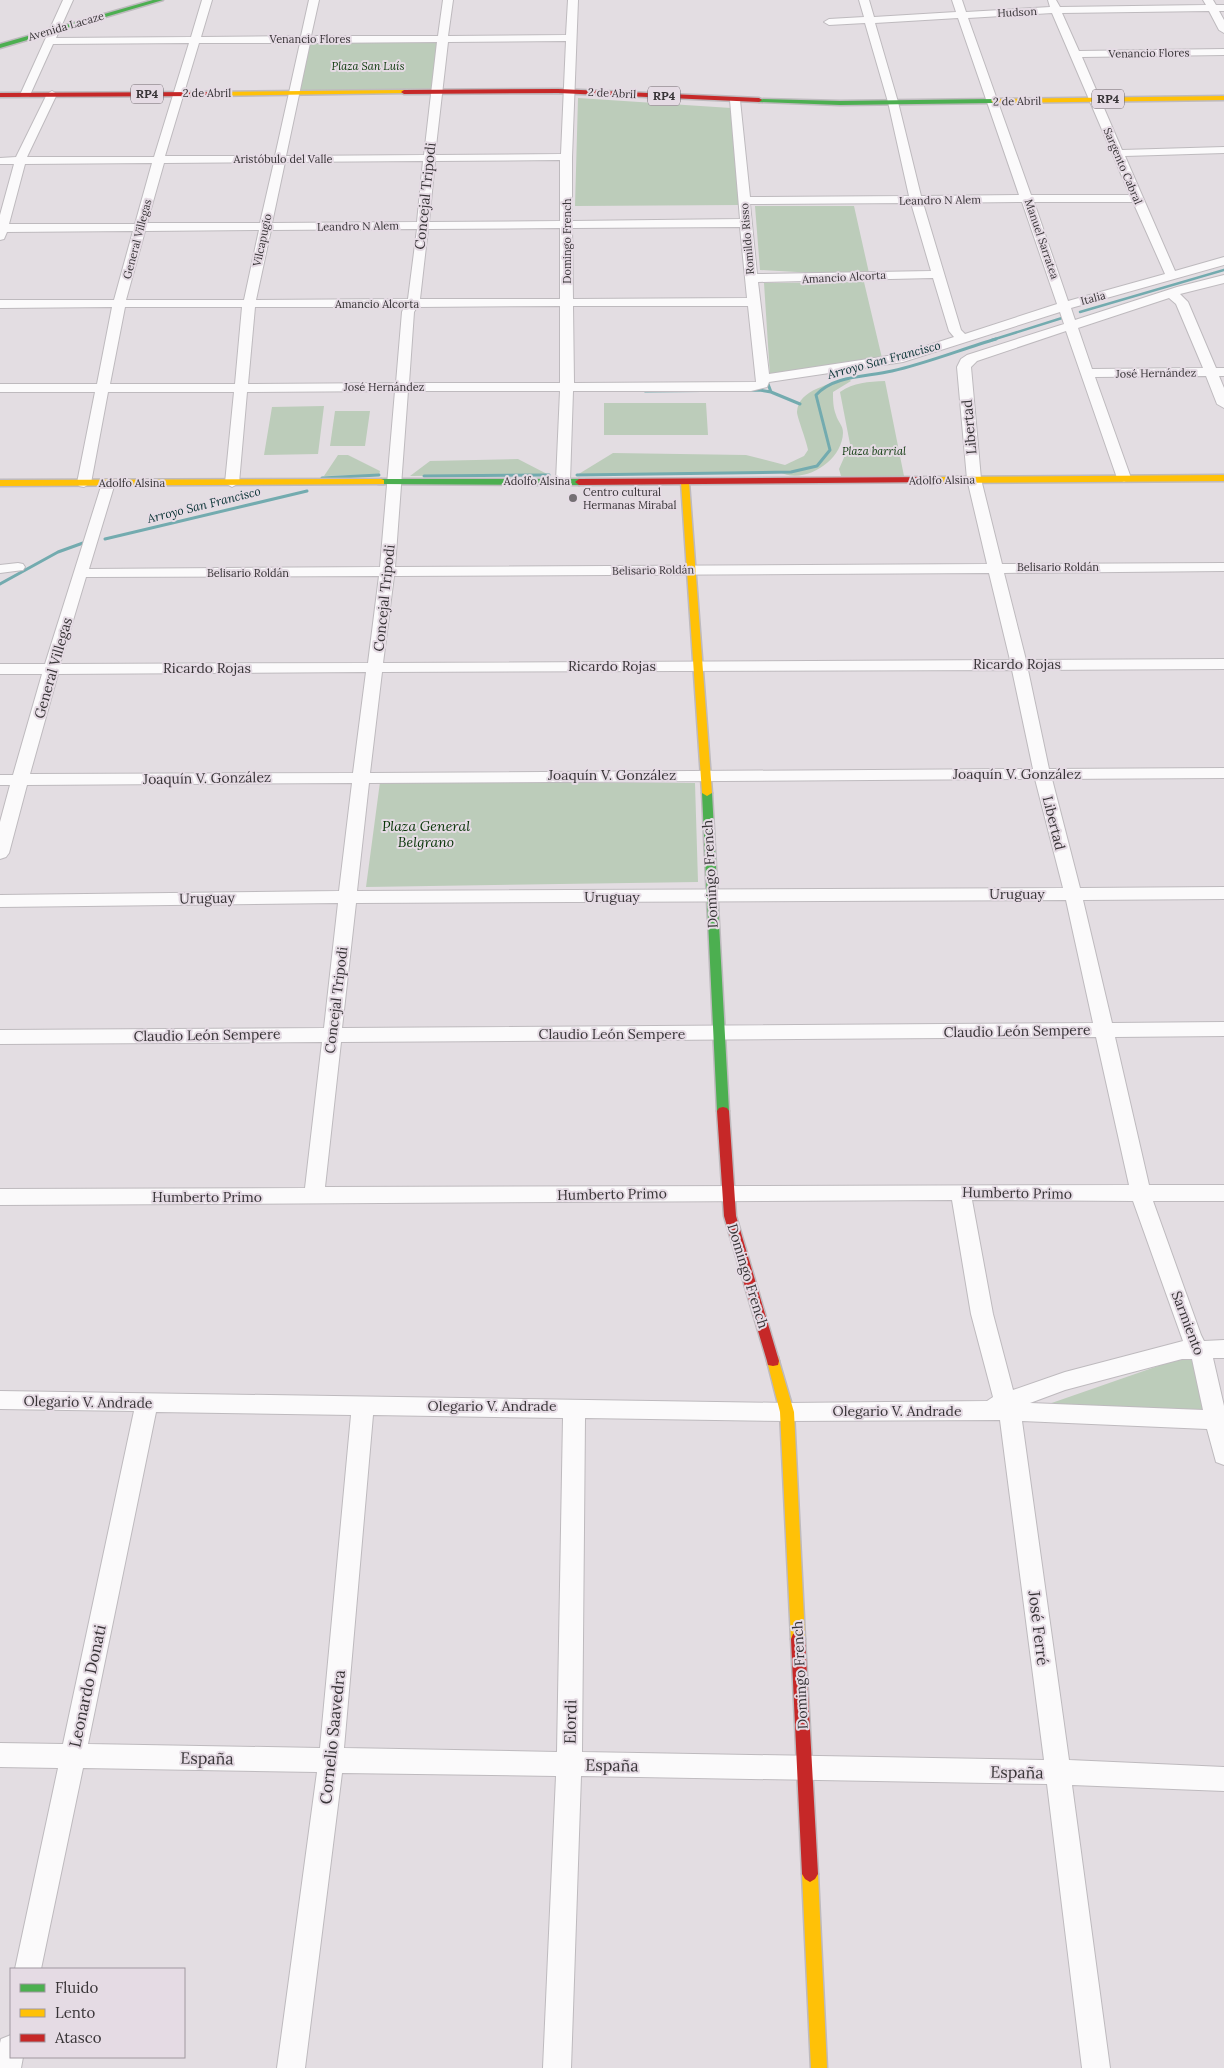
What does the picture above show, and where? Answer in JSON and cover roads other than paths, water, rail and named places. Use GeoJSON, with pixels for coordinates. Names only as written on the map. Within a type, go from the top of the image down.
{"type":"FeatureCollection","features":[{"type":"Feature","properties":{"kind":"street"},"geometry":{"type":"LineString","coordinates":[[25,95],[68,0]]}},
{"type":"Feature","properties":{"kind":"street","name":"Avenida Lacaze"},"geometry":{"type":"LineString","coordinates":[[0,46],[160,0]]}},
{"type":"Feature","properties":{"kind":"street","name":"General Villegas"},"geometry":{"type":"LineString","coordinates":[[84,483],[119,304],[158,159],[207,0]]}},
{"type":"Feature","properties":{"kind":"street","name":"Vilcapugio"},"geometry":{"type":"LineString","coordinates":[[232,483],[249,304],[314,0]]}},
{"type":"Feature","properties":{"kind":"street","name":"Concejal Tripodi"},"geometry":{"type":"LineString","coordinates":[[314,1197],[361,776],[387,572],[408,312],[416,295],[436,92],[448,0]]}},
{"type":"Feature","properties":{"kind":"street","name":"Domingo French"},"geometry":{"type":"LineString","coordinates":[[563,481],[567,387],[566,157],[572,0]]}},
{"type":"Feature","properties":{"kind":"street"},"geometry":{"type":"LineString","coordinates":[[763,379],[894,359],[963,339],[955,331],[916,200],[893,102],[864,0]]}},
{"type":"Feature","properties":{"kind":"street","name":"Manuel Sarratea"},"geometry":{"type":"LineString","coordinates":[[957,0],[1089,373],[1124,478]]}},
{"type":"Feature","properties":{"kind":"street"},"geometry":{"type":"LineString","coordinates":[[1210,4],[1224,30]]}},
{"type":"Feature","properties":{"kind":"street","name":"Hudson"},"geometry":{"type":"LineString","coordinates":[[870,20],[962,15],[1054,5],[1210,4],[1224,8]]}},
{"type":"Feature","properties":{"kind":"street","name":"Sargento Cabral"},"geometry":{"type":"LineString","coordinates":[[1054,5],[1169,271],[1173,276]]}},
{"type":"Feature","properties":{"kind":"street"},"geometry":{"type":"LineString","coordinates":[[829,22],[870,20]]}},
{"type":"Feature","properties":{"kind":"street","name":"Venancio Flores"},"geometry":{"type":"LineString","coordinates":[[49,41],[572,38]]}},
{"type":"Feature","properties":{"kind":"street","name":"Venancio Flores"},"geometry":{"type":"LineString","coordinates":[[1074,54],[1224,52]]}},
{"type":"Feature","properties":{"kind":"street","name":"2 de Abril"},"geometry":{"type":"LineString","coordinates":[[0,95],[568,91],[812,103],[1224,98]]}},
{"type":"Feature","properties":{"kind":"street"},"geometry":{"type":"LineString","coordinates":[[1,231],[28,138],[52,94]]}},
{"type":"Feature","properties":{"kind":"street","name":"Romildo Risso"},"geometry":{"type":"LineString","coordinates":[[735,100],[753,302],[763,379]]}},
{"type":"Feature","properties":{"kind":"street"},"geometry":{"type":"LineString","coordinates":[[1118,153],[1224,150]]}},
{"type":"Feature","properties":{"kind":"street","name":"Aristóbulo del Valle"},"geometry":{"type":"LineString","coordinates":[[0,161],[566,157]]}},
{"type":"Feature","properties":{"kind":"street","name":"Leandro N Alem"},"geometry":{"type":"LineString","coordinates":[[744,201],[1137,198]]}},
{"type":"Feature","properties":{"kind":"street","name":"Leandro N Alem"},"geometry":{"type":"LineString","coordinates":[[1,231],[140,228],[746,223]]}},
{"type":"Feature","properties":{"kind":"street","name":"Italia"},"geometry":{"type":"LineString","coordinates":[[966,362],[1068,315],[1173,276],[1224,262]]}},
{"type":"Feature","properties":{"kind":"street","name":"Amancio Alcorta"},"geometry":{"type":"LineString","coordinates":[[751,278],[789,280],[938,274]]}},
{"type":"Feature","properties":{"kind":"street","name":"Italia"},"geometry":{"type":"LineString","coordinates":[[963,339],[1172,294],[1224,279]]}},
{"type":"Feature","properties":{"kind":"street"},"geometry":{"type":"LineString","coordinates":[[1172,294],[1182,302],[1217,372],[1224,404]]}},
{"type":"Feature","properties":{"kind":"street","name":"Amancio Alcorta"},"geometry":{"type":"LineString","coordinates":[[0,304],[567,304],[753,302]]}},
{"type":"Feature","properties":{"kind":"street","name":"Libertad"},"geometry":{"type":"LineString","coordinates":[[966,362],[964,367],[974,479],[1019,664],[1042,774],[1073,894],[1141,1194]]}},
{"type":"Feature","properties":{"kind":"street","name":"José Hernández"},"geometry":{"type":"LineString","coordinates":[[1089,373],[1217,372]]}},
{"type":"Feature","properties":{"kind":"street","name":"José Hernández"},"geometry":{"type":"LineString","coordinates":[[0,388],[751,387],[762,384],[763,379]]}},
{"type":"Feature","properties":{"kind":"street","name":"Adolfo Alsina"},"geometry":{"type":"LineString","coordinates":[[0,483],[685,482],[1224,478]]}},
{"type":"Feature","properties":{"kind":"street","name":"Domingo French"},"geometry":{"type":"LineString","coordinates":[[685,482],[706,774],[727,1193],[730,1216],[784,1396],[786,1412],[819,2068]]}},
{"type":"Feature","properties":{"kind":"street","name":"General Villegas"},"geometry":{"type":"LineString","coordinates":[[0,853],[22,780],[51,669],[108,483]]}},
{"type":"Feature","properties":{"kind":"street"},"geometry":{"type":"LineString","coordinates":[[0,569],[18,567]]}},
{"type":"Feature","properties":{"kind":"street","name":"Belisario Roldán"},"geometry":{"type":"LineString","coordinates":[[81,572],[1224,567]]}},
{"type":"Feature","properties":{"kind":"street","name":"Ricardo Rojas"},"geometry":{"type":"LineString","coordinates":[[0,669],[1224,664]]}},
{"type":"Feature","properties":{"kind":"street","name":"Joaquín V. González"},"geometry":{"type":"LineString","coordinates":[[0,780],[706,774],[1224,773]]}},
{"type":"Feature","properties":{"kind":"street","name":"Uruguay"},"geometry":{"type":"LineString","coordinates":[[0,901],[349,896],[1224,894]]}},
{"type":"Feature","properties":{"kind":"street","name":"Claudio León Sempere"},"geometry":{"type":"LineString","coordinates":[[0,1037],[332,1034],[719,1034],[1224,1029]]}},
{"type":"Feature","properties":{"kind":"street","name":"Humberto Primo"},"geometry":{"type":"LineString","coordinates":[[0,1197],[314,1197],[961,1192],[1224,1193]]}},
{"type":"Feature","properties":{"kind":"street","name":"José Ferré"},"geometry":{"type":"LineString","coordinates":[[961,1192],[982,1314],[1014,1432],[1096,2068]]}},
{"type":"Feature","properties":{"kind":"street","name":"Sarmiento"},"geometry":{"type":"LineString","coordinates":[[1141,1194],[1191,1336],[1198,1349],[1224,1455]]}},
{"type":"Feature","properties":{"kind":"street","name":"Olegario V. Andrade"},"geometry":{"type":"LineString","coordinates":[[1008,1406],[1065,1381],[1182,1350],[1224,1349]]}},
{"type":"Feature","properties":{"kind":"street","name":"Olegario V. Andrade"},"geometry":{"type":"LineString","coordinates":[[0,1400],[362,1406],[574,1407],[786,1412],[985,1410],[1008,1406],[1216,1420]]}},
{"type":"Feature","properties":{"kind":"street","name":"Leonardo Donati"},"geometry":{"type":"LineString","coordinates":[[28,1968],[147,1403]]}},
{"type":"Feature","properties":{"kind":"street","name":"Cornelio Saavedra"},"geometry":{"type":"LineString","coordinates":[[291,2068],[331,1760],[362,1406]]}},
{"type":"Feature","properties":{"kind":"street","name":"Elordi"},"geometry":{"type":"LineString","coordinates":[[557,2068],[569,1765],[574,1407]]}},
{"type":"Feature","properties":{"kind":"street","name":"España"},"geometry":{"type":"LineString","coordinates":[[0,1755],[1057,1772],[1224,1780]]}},
{"type":"Feature","properties":{"kind":"street"},"geometry":{"type":"LineString","coordinates":[[7,2068],[10,2054]]}},
{"type":"Feature","properties":{"kind":"waterway","name":"Arroyo San Francisco"},"geometry":{"type":"LineString","coordinates":[[1080,312],[1224,270]]}},
{"type":"Feature","properties":{"kind":"waterway","name":"Arroyo San Francisco"},"geometry":{"type":"LineString","coordinates":[[992,340],[1062,318]]}},
{"type":"Feature","properties":{"kind":"waterway","name":"Arroyo San Francisco"},"geometry":{"type":"LineString","coordinates":[[577,475],[791,472],[817,466],[830,450],[816,395],[823,388],[841,380],[905,368],[996,339]]}},
{"type":"Feature","properties":{"kind":"waterway"},"geometry":{"type":"LineString","coordinates":[[768,384],[771,392]]}},
{"type":"Feature","properties":{"kind":"waterway"},"geometry":{"type":"LineString","coordinates":[[645,391],[759,390],[771,392]]}},
{"type":"Feature","properties":{"kind":"waterway"},"geometry":{"type":"LineString","coordinates":[[771,392],[800,404]]}},
{"type":"Feature","properties":{"kind":"waterway","name":"Arroyo San Francisco"},"geometry":{"type":"LineString","coordinates":[[322,478],[379,475]]}},
{"type":"Feature","properties":{"kind":"waterway","name":"Arroyo San Francisco"},"geometry":{"type":"LineString","coordinates":[[424,476],[549,475]]}},
{"type":"Feature","properties":{"kind":"waterway","name":"Arroyo San Francisco"},"geometry":{"type":"LineString","coordinates":[[105,539],[307,491]]}},
{"type":"Feature","properties":{"kind":"waterway","name":"Arroyo San Francisco"},"geometry":{"type":"LineString","coordinates":[[0,584],[58,552],[83,543]]}},
{"type":"Feature","properties":{"kind":"place","name":"Centro cultural Hermanas Mirabal"},"geometry":{"type":"Point","coordinates":[573,498]}},
{"type":"Feature","properties":{"kind":"park label","name":"Plaza San Luís"},"geometry":{"type":"Point","coordinates":[368,66]}},
{"type":"Feature","properties":{"kind":"park label","name":"Plaza barrial"},"geometry":{"type":"Point","coordinates":[874,451]}},
{"type":"Feature","properties":{"kind":"park label","name":"Plaza General Belgrano"},"geometry":{"type":"Point","coordinates":[426,834]}}]}
